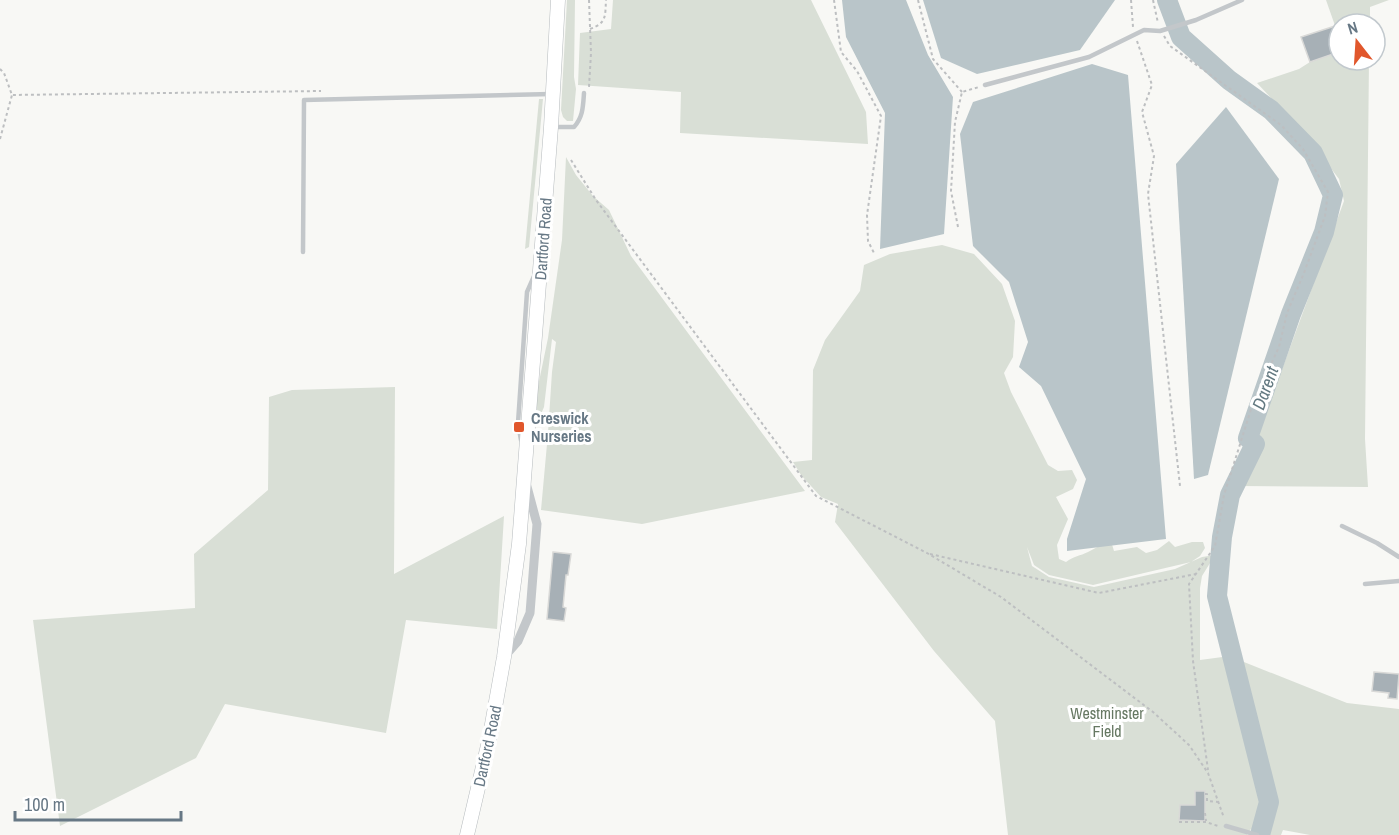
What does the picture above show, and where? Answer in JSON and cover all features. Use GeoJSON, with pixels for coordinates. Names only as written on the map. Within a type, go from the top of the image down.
{"type":"FeatureCollection","features":[{"type":"Feature","properties":{"kind":"main road","name":"Dartford Road"},"geometry":{"type":"LineString","coordinates":[[468,835],[489,741],[504,657],[519,544],[542,257],[558,0]]}},
{"type":"Feature","properties":{"kind":"street","name":"Dartford Road"},"geometry":{"type":"LineString","coordinates":[[504,657],[518,641],[530,613],[537,524],[524,477]]}},
{"type":"Feature","properties":{"kind":"lane"},"geometry":{"type":"LineString","coordinates":[[985,85],[1089,57],[1144,30],[1162,31],[1196,20],[1242,0]]}},
{"type":"Feature","properties":{"kind":"lane"},"geometry":{"type":"LineString","coordinates":[[551,127],[574,127],[582,115],[584,93]]}},
{"type":"Feature","properties":{"kind":"lane"},"geometry":{"type":"LineString","coordinates":[[303,252],[304,100],[553,94]]}},
{"type":"Feature","properties":{"kind":"lane"},"geometry":{"type":"LineString","coordinates":[[1342,526],[1399,557]]}},
{"type":"Feature","properties":{"kind":"lane"},"geometry":{"type":"LineString","coordinates":[[1365,584],[1399,581]]}},
{"type":"Feature","properties":{"kind":"lane"},"geometry":{"type":"LineString","coordinates":[[1225,827],[1257,835]]}},
{"type":"Feature","properties":{"kind":"path"},"geometry":{"type":"LineString","coordinates":[[584,93],[591,85],[589,0]]}},
{"type":"Feature","properties":{"kind":"path"},"geometry":{"type":"LineString","coordinates":[[590,29],[600,26],[604,19],[606,0]]}},
{"type":"Feature","properties":{"kind":"path"},"geometry":{"type":"LineString","coordinates":[[834,0],[841,52],[857,71],[881,116],[867,214],[868,241],[874,255]]}},
{"type":"Feature","properties":{"kind":"path"},"geometry":{"type":"LineString","coordinates":[[918,0],[933,59],[962,92]]}},
{"type":"Feature","properties":{"kind":"path"},"geometry":{"type":"LineString","coordinates":[[1131,0],[1134,34],[1152,85],[1142,112],[1154,156],[1148,194],[1180,486]]}},
{"type":"Feature","properties":{"kind":"path"},"geometry":{"type":"LineString","coordinates":[[1153,0],[1162,31],[1170,46],[1281,125],[1303,149],[1328,192],[1324,216],[1287,313],[1279,347],[1252,403],[1224,495],[1215,546],[1189,584],[1194,661],[1208,773]]}},
{"type":"Feature","properties":{"kind":"path"},"geometry":{"type":"LineString","coordinates":[[0,69],[4,73],[12,95],[0,139]]}},
{"type":"Feature","properties":{"kind":"path"},"geometry":{"type":"LineString","coordinates":[[962,92],[985,85]]}},
{"type":"Feature","properties":{"kind":"path"},"geometry":{"type":"LineString","coordinates":[[12,95],[327,91]]}},
{"type":"Feature","properties":{"kind":"path"},"geometry":{"type":"LineString","coordinates":[[958,227],[951,191],[955,123],[962,92]]}},
{"type":"Feature","properties":{"kind":"path"},"geometry":{"type":"LineString","coordinates":[[571,160],[596,200],[816,496],[927,553],[1001,597],[1146,707],[1189,745],[1208,773],[1225,827],[1206,822],[1179,822]]}},
{"type":"Feature","properties":{"kind":"path"},"geometry":{"type":"LineString","coordinates":[[927,553],[1099,593],[1196,574]]}},
{"type":"Feature","properties":{"kind":"path"},"geometry":{"type":"LineString","coordinates":[[1205,794],[1207,794],[1206,801],[1219,802]]}},
{"type":"Feature","properties":{"kind":"path"},"geometry":{"type":"LineString","coordinates":[[1205,813],[1206,822]]}},
{"type":"Feature","properties":{"kind":"green space"},"geometry":{"type":"Polygon","coordinates":[[[567,0],[575,0],[574,77],[576,89],[573,121],[567,121],[561,110],[567,0]]]}},
{"type":"Feature","properties":{"kind":"green space"},"geometry":{"type":"Polygon","coordinates":[[[613,0],[811,0],[866,112],[868,144],[680,133],[681,92],[578,85],[580,33],[611,29],[613,0]]]}},
{"type":"Feature","properties":{"kind":"green space"},"geometry":{"type":"Polygon","coordinates":[[[1326,0],[1389,0],[1370,7],[1370,12],[1330,12],[1326,0]]]}},
{"type":"Feature","properties":{"kind":"green space"},"geometry":{"type":"Polygon","coordinates":[[[1327,56],[1327,72],[1369,72],[1365,439],[1368,487],[1239,486],[1344,201],[1339,179],[1305,134],[1257,83],[1299,69],[1327,56]]]}},
{"type":"Feature","properties":{"kind":"green space"},"geometry":{"type":"Polygon","coordinates":[[[539,99],[543,99],[529,247],[525,249],[539,99]]]}},
{"type":"Feature","properties":{"kind":"green space"},"geometry":{"type":"Polygon","coordinates":[[[566,157],[576,175],[593,196],[609,210],[631,256],[805,491],[642,524],[541,510],[556,342],[552,339],[544,407],[538,421],[536,396],[548,338],[562,240],[566,157]]]}},
{"type":"Feature","properties":{"kind":"green space","name":"Westminster Field"},"geometry":{"type":"Polygon","coordinates":[[[942,245],[974,254],[1002,284],[1015,321],[1013,357],[1004,373],[1011,392],[1048,465],[1058,471],[1072,470],[1077,480],[1073,489],[1056,497],[1068,519],[1057,545],[1059,559],[1066,562],[1111,541],[1114,551],[1137,547],[1146,553],[1157,550],[1169,541],[1175,547],[1192,542],[1203,542],[1205,548],[1192,562],[1202,557],[1215,555],[1202,576],[1200,588],[1200,660],[1230,656],[1264,801],[1259,832],[1251,829],[1247,835],[1008,835],[995,721],[934,651],[835,522],[838,504],[821,497],[801,475],[793,462],[812,460],[813,370],[825,340],[860,291],[864,265],[890,254],[942,245]],[[1027,547],[1032,566],[1049,577],[1094,587],[1175,569],[1190,562],[1093,585],[1049,575],[1034,565],[1027,547]]]}},
{"type":"Feature","properties":{"kind":"green space"},"geometry":{"type":"Polygon","coordinates":[[[395,387],[394,574],[504,516],[497,629],[406,620],[386,733],[225,704],[196,758],[60,826],[33,620],[195,608],[194,554],[268,490],[269,397],[292,390],[395,387]]]}},
{"type":"Feature","properties":{"kind":"green space"},"geometry":{"type":"Polygon","coordinates":[[[1239,660],[1347,703],[1399,709],[1399,835],[1310,835],[1283,830],[1281,835],[1267,835],[1273,816],[1260,741],[1239,660]]]}},
{"type":"Feature","properties":{"kind":"shaded area"},"geometry":{"type":"Polygon","coordinates":[[[842,0],[906,0],[928,55],[953,97],[944,234],[880,249],[885,113],[846,37],[842,0]]]}},
{"type":"Feature","properties":{"kind":"shaded area"},"geometry":{"type":"Polygon","coordinates":[[[923,0],[1115,0],[1080,50],[977,74],[941,58],[923,0]]]}},
{"type":"Feature","properties":{"kind":"shaded area"},"geometry":{"type":"Polygon","coordinates":[[[1092,64],[1128,75],[1166,539],[1067,551],[1067,539],[1086,479],[1041,386],[1019,367],[1028,342],[1009,282],[973,246],[960,134],[973,102],[1092,64]]]}},
{"type":"Feature","properties":{"kind":"shaded area"},"geometry":{"type":"Polygon","coordinates":[[[1226,107],[1279,179],[1208,475],[1194,479],[1176,164],[1226,107]]]}},
{"type":"Feature","properties":{"kind":"building"},"geometry":{"type":"Polygon","coordinates":[[[1327,29],[1327,56],[1310,62],[1301,37],[1327,29]]]}},
{"type":"Feature","properties":{"kind":"building"},"geometry":{"type":"Polygon","coordinates":[[[553,552],[571,554],[568,575],[566,575],[564,621],[547,619],[553,552]]]}},
{"type":"Feature","properties":{"kind":"building"},"geometry":{"type":"Polygon","coordinates":[[[1374,672],[1399,674],[1397,699],[1388,698],[1389,693],[1372,691],[1374,672]]]}},
{"type":"Feature","properties":{"kind":"building"},"geometry":{"type":"Polygon","coordinates":[[[1195,791],[1205,791],[1205,821],[1179,820],[1180,805],[1195,805],[1195,791]]]}},
{"type":"Feature","properties":{"kind":"waterway","name":"Darent"},"geometry":{"type":"LineString","coordinates":[[1167,0],[1181,37],[1229,80],[1271,110],[1313,153],[1333,195],[1324,232],[1291,314],[1248,438],[1255,444],[1230,495],[1222,537],[1217,596],[1269,802],[1260,835]]}},
{"type":"Feature","properties":{"kind":"place","name":"Creswick Nurseries"},"geometry":{"type":"Point","coordinates":[519,427]}}]}
